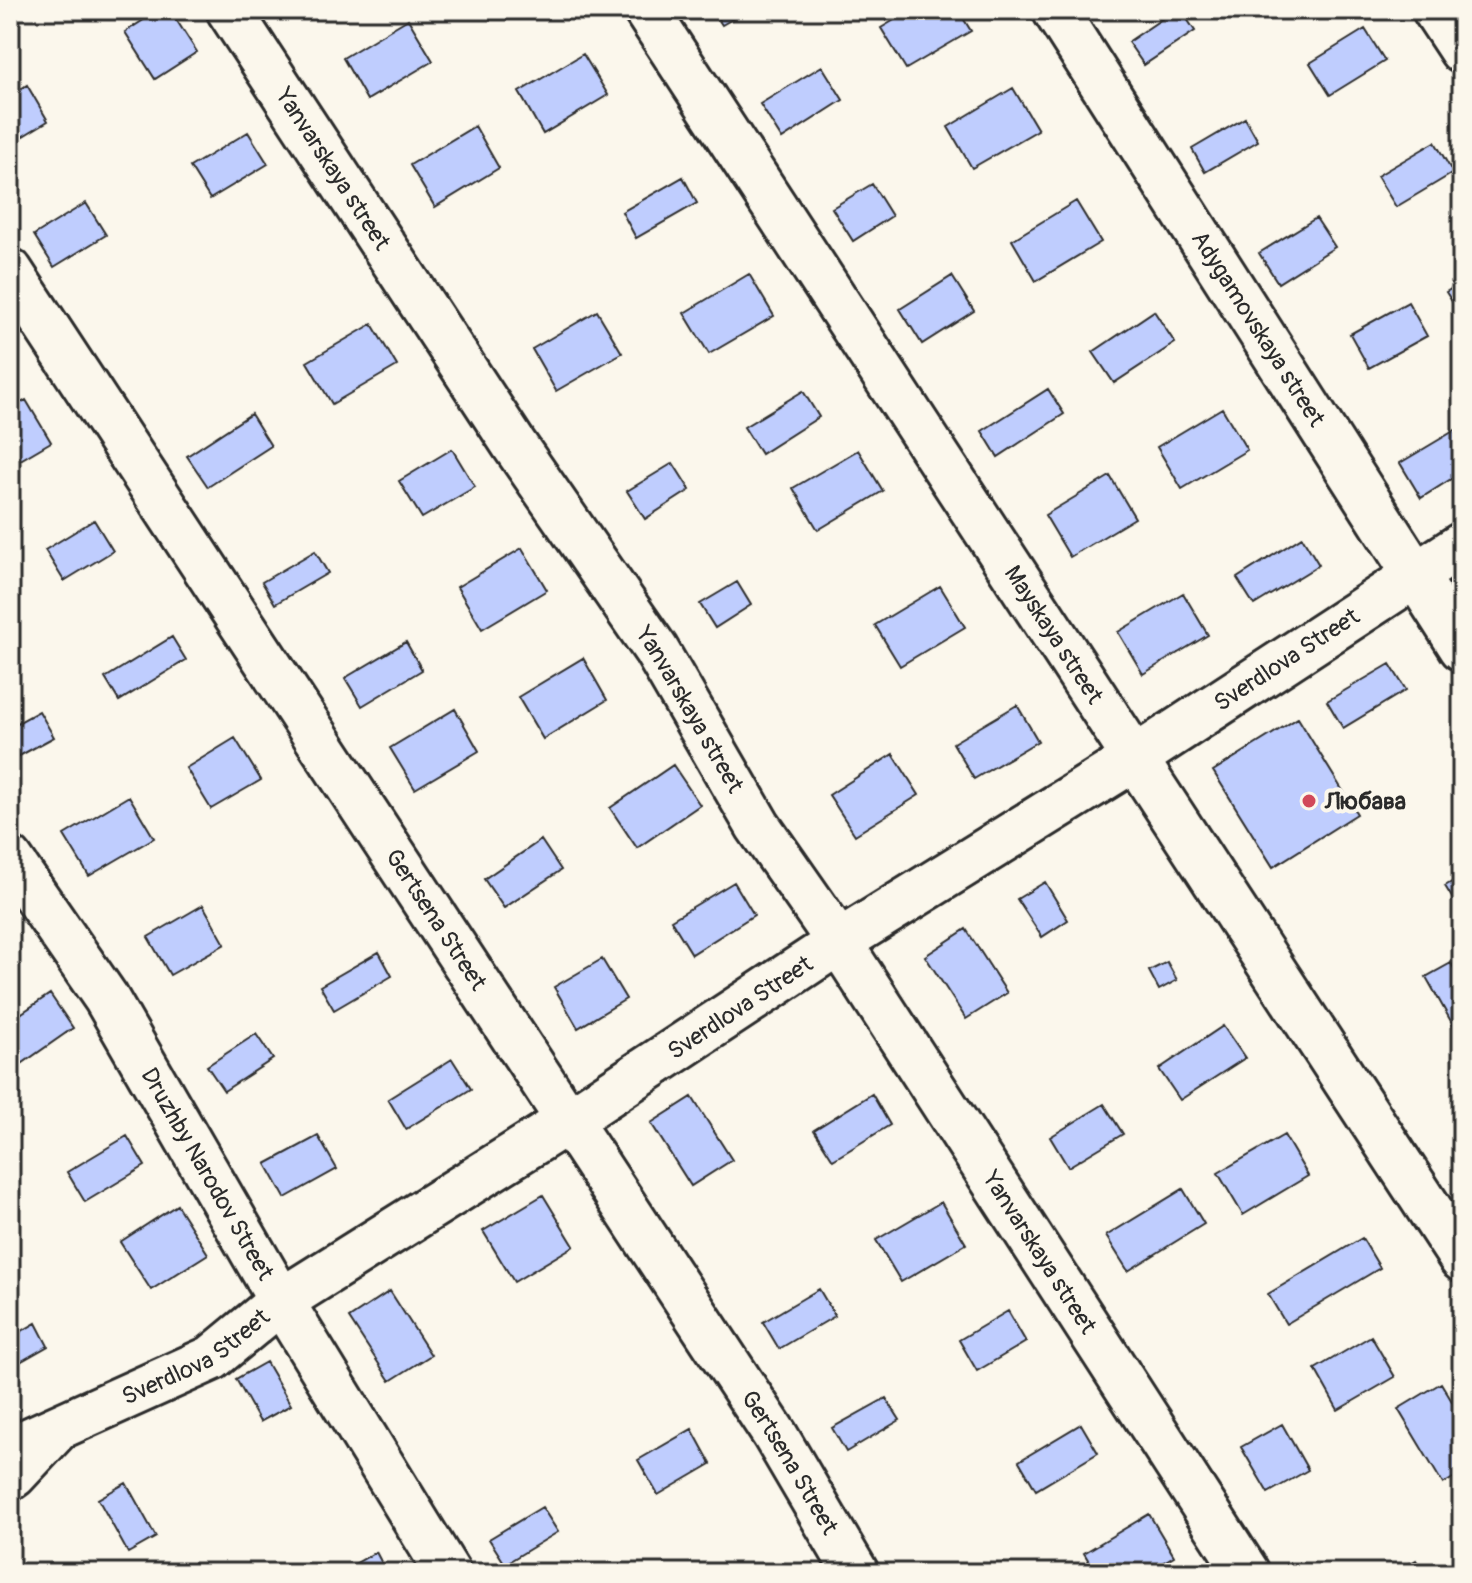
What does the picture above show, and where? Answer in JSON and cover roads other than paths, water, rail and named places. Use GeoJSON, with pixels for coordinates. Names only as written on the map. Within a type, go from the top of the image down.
{"type":"FeatureCollection","features":[{"type":"Feature","properties":{"kind":"street","name":"Yanvarskaya street"},"geometry":{"type":"LineString","coordinates":[[229,10],[513,443],[656,650],[758,826],[839,942],[1247,1573]]}},
{"type":"Feature","properties":{"kind":"street","name":"Mayskaya street"},"geometry":{"type":"LineString","coordinates":[[646,10],[1462,1259]]}},
{"type":"Feature","properties":{"kind":"street","name":"Adygamovskaya street"},"geometry":{"type":"LineString","coordinates":[[1055,10],[1462,648]]}},
{"type":"Feature","properties":{"kind":"street"},"geometry":{"type":"LineString","coordinates":[[1435,10],[1462,51]]}},
{"type":"Feature","properties":{"kind":"street","name":"Gertsena Street"},"geometry":{"type":"LineString","coordinates":[[10,271],[775,1435],[856,1573]]}},
{"type":"Feature","properties":{"kind":"street","name":"Sverdlova Street"},"geometry":{"type":"LineString","coordinates":[[15,1436],[83,1416],[212,1358],[281,1301],[568,1121],[839,942],[1134,759],[1462,545]]}},
{"type":"Feature","properties":{"kind":"street","name":"Druzhby Narodov Street"},"geometry":{"type":"LineString","coordinates":[[10,859],[106,998],[281,1301],[448,1573]]}},
{"type":"Feature","properties":{"kind":"lane"},"geometry":{"type":"LineString","coordinates":[[10,1490],[83,1416]]}},
{"type":"Feature","properties":{"kind":"place","name":"Любава"},"geometry":{"type":"Point","coordinates":[1309,801]}}]}
